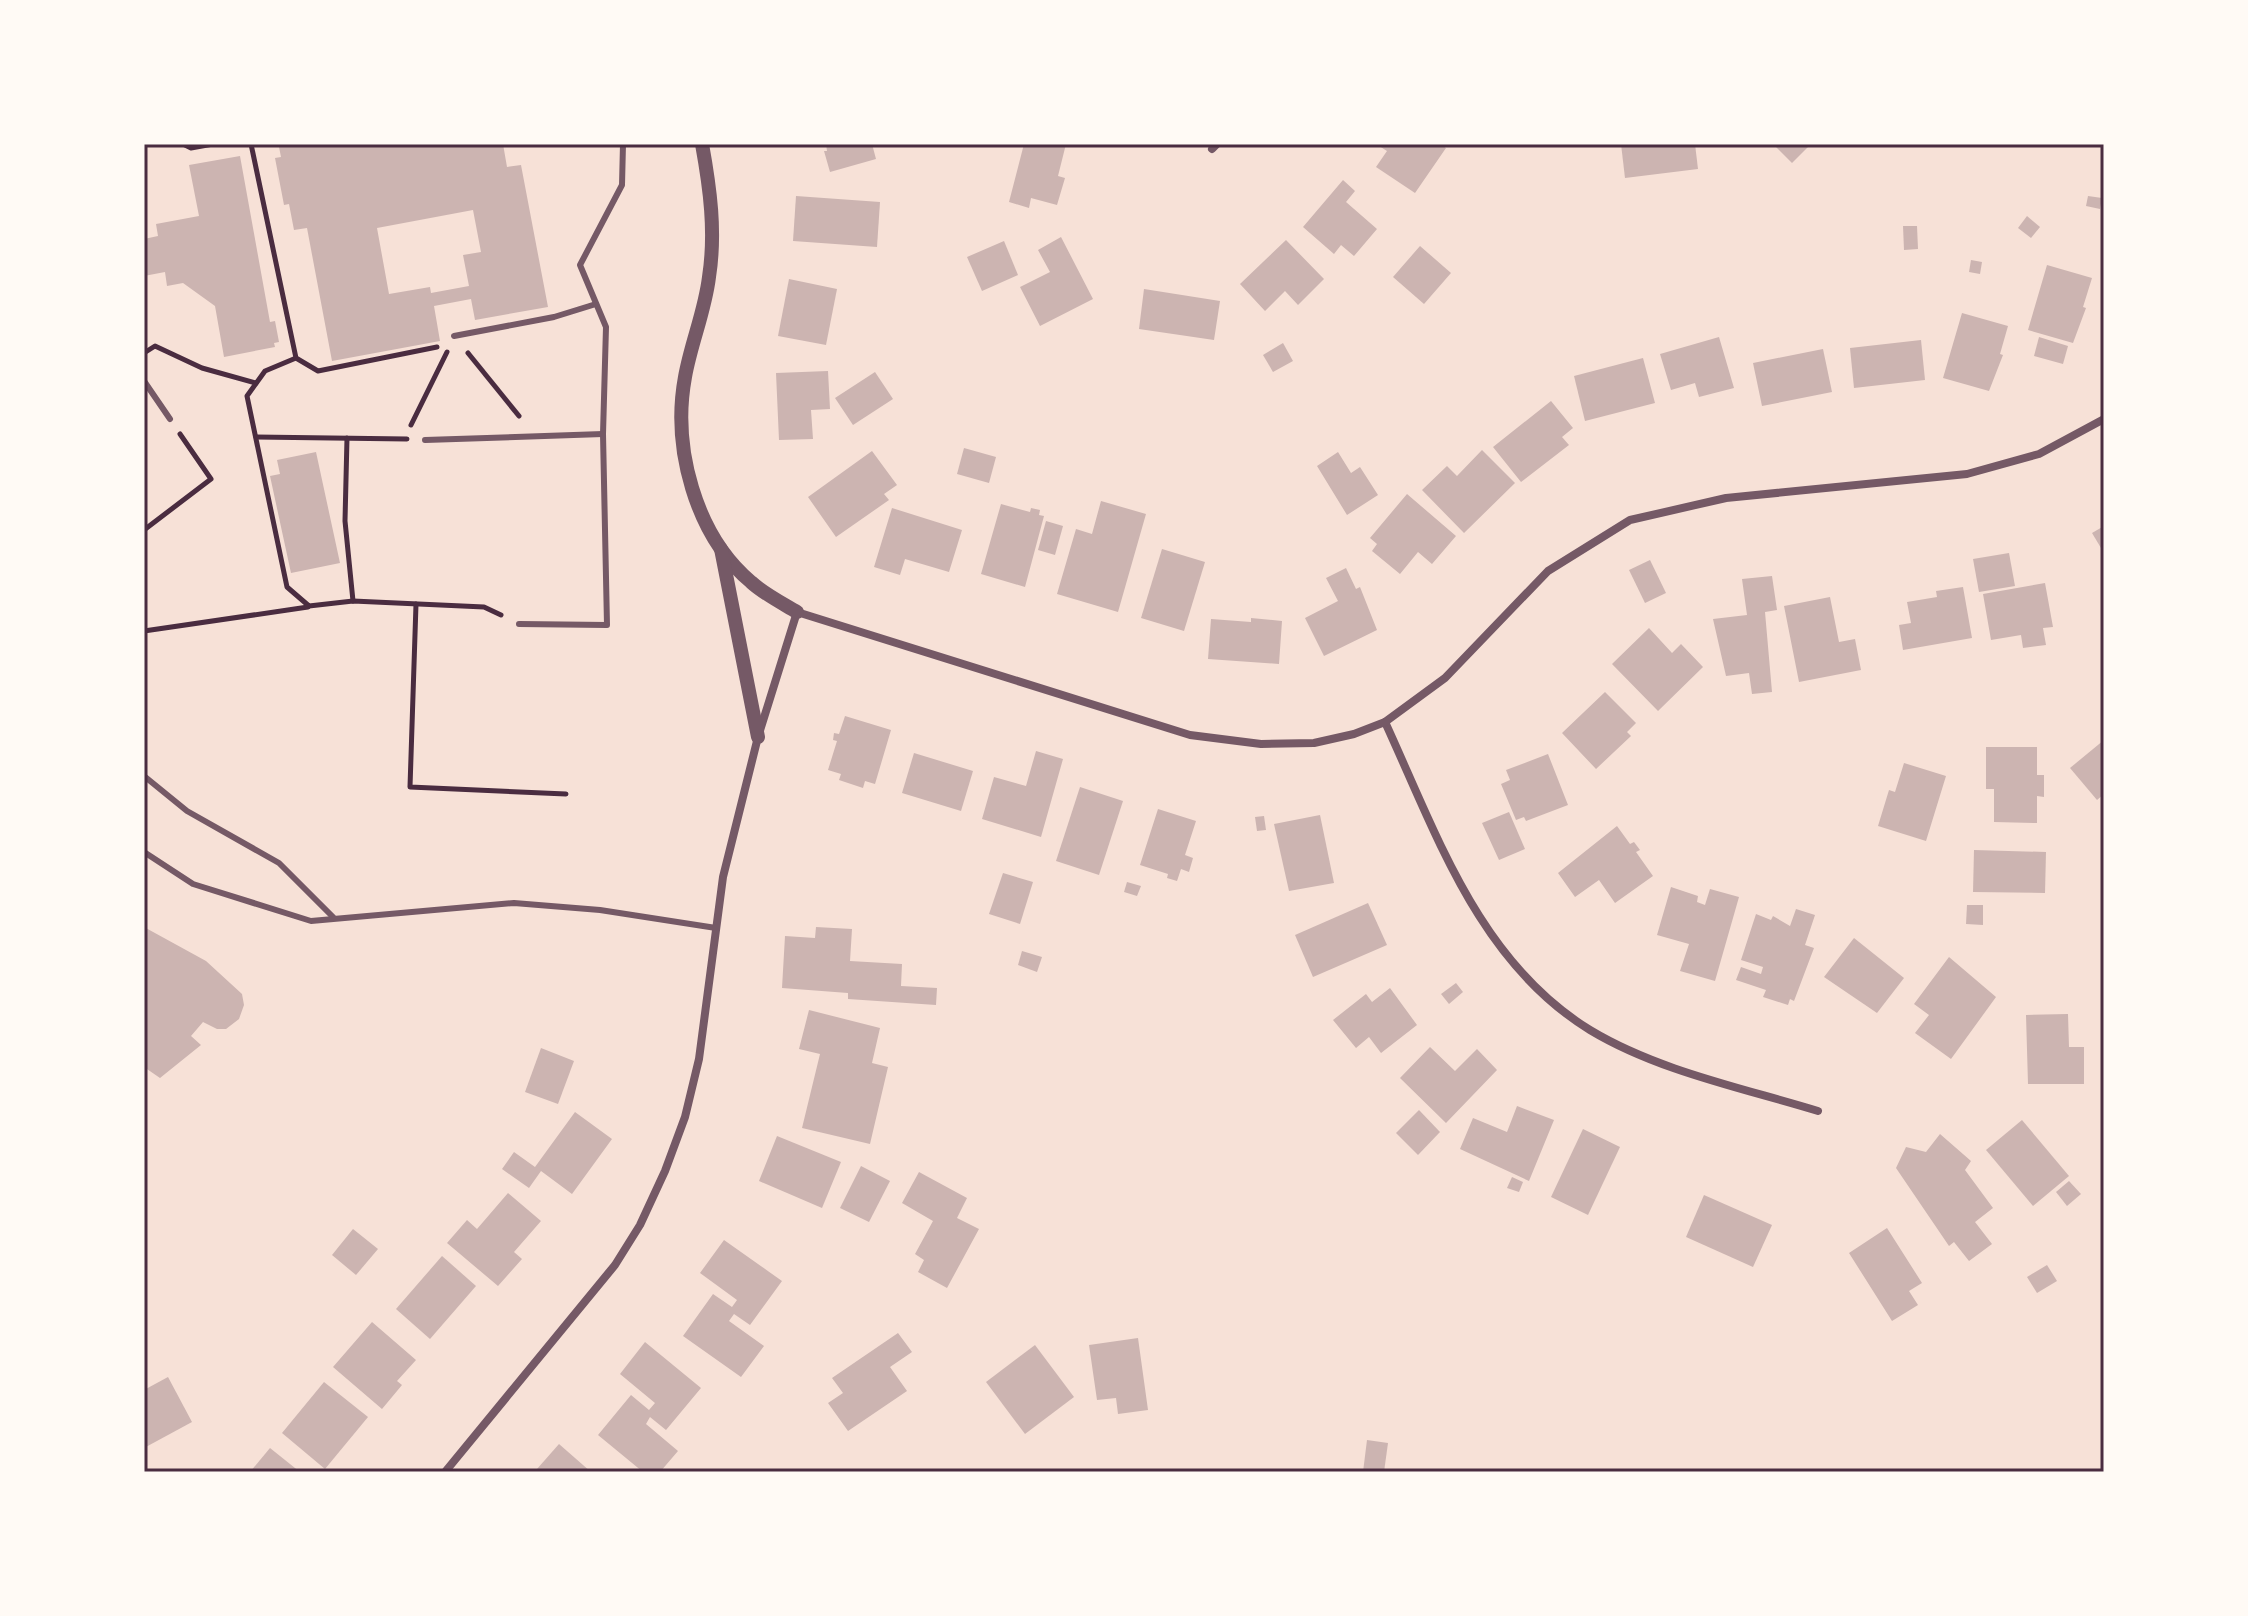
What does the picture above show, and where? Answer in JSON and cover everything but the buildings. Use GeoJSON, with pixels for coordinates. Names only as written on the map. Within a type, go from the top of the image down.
{"type":"FeatureCollection","features":[{"type":"Feature","properties":{"kind":"street"},"geometry":{"type":"LineString","coordinates":[[702,144],[709,186],[712,247],[709,278],[684,378],[684,462],[699,506],[720,545],[751,583],[797,612],[1190,735],[1261,744],[1314,743],[1354,734],[1385,722],[1445,678],[1548,571],[1630,520],[1726,498],[1967,474],[2039,454],[2104,419]]}},
{"type":"Feature","properties":{"kind":"street"},"geometry":{"type":"LineString","coordinates":[[720,545],[758,737]]}},
{"type":"Feature","properties":{"kind":"street"},"geometry":{"type":"LineString","coordinates":[[445,1472],[615,1265],[640,1225],[685,1117],[699,1059],[723,877],[758,737],[797,612]]}},
{"type":"Feature","properties":{"kind":"street"},"geometry":{"type":"LineString","coordinates":[[1385,722],[1461,886],[1479,917],[1513,965],[1548,1002],[1592,1031],[1666,1064],[1818,1111]]}},
{"type":"Feature","properties":{"kind":"lane"},"geometry":{"type":"LineString","coordinates":[[519,624],[607,625],[603,434],[606,327],[580,265],[622,185],[623,144]]}},
{"type":"Feature","properties":{"kind":"lane"},"geometry":{"type":"LineString","coordinates":[[454,336],[554,317],[596,304]]}},
{"type":"Feature","properties":{"kind":"lane"},"geometry":{"type":"LineString","coordinates":[[144,381],[170,419]]}},
{"type":"Feature","properties":{"kind":"lane"},"geometry":{"type":"LineString","coordinates":[[425,440],[603,434]]}},
{"type":"Feature","properties":{"kind":"lane"},"geometry":{"type":"LineString","coordinates":[[144,776],[187,811],[279,863],[333,917]]}},
{"type":"Feature","properties":{"kind":"lane"},"geometry":{"type":"LineString","coordinates":[[144,852],[193,884],[311,921],[514,903],[600,910],[716,928]]}},
{"type":"Feature","properties":{"kind":"path"},"geometry":{"type":"LineString","coordinates":[[183,144],[191,148],[213,144]]}},
{"type":"Feature","properties":{"kind":"path"},"geometry":{"type":"LineString","coordinates":[[251,144],[296,358],[318,371],[439,347],[454,336]]}},
{"type":"Feature","properties":{"kind":"path"},"geometry":{"type":"LineString","coordinates":[[454,336],[535,436]]}},
{"type":"Feature","properties":{"kind":"path"},"geometry":{"type":"LineString","coordinates":[[404,439],[454,336]]}},
{"type":"Feature","properties":{"kind":"path"},"geometry":{"type":"LineString","coordinates":[[144,353],[155,346],[202,368],[256,383]]}},
{"type":"Feature","properties":{"kind":"path"},"geometry":{"type":"LineString","coordinates":[[296,358],[265,371],[247,396],[287,587],[309,606]]}},
{"type":"Feature","properties":{"kind":"path"},"geometry":{"type":"LineString","coordinates":[[144,530],[211,479],[170,419]]}},
{"type":"Feature","properties":{"kind":"path"},"geometry":{"type":"LineString","coordinates":[[256,437],[425,440]]}},
{"type":"Feature","properties":{"kind":"path"},"geometry":{"type":"LineString","coordinates":[[347,438],[345,521],[353,601]]}},
{"type":"Feature","properties":{"kind":"path"},"geometry":{"type":"LineString","coordinates":[[144,631],[353,601],[484,607],[519,624]]}},
{"type":"Feature","properties":{"kind":"path"},"geometry":{"type":"LineString","coordinates":[[416,604],[410,787],[566,794]]}}]}
